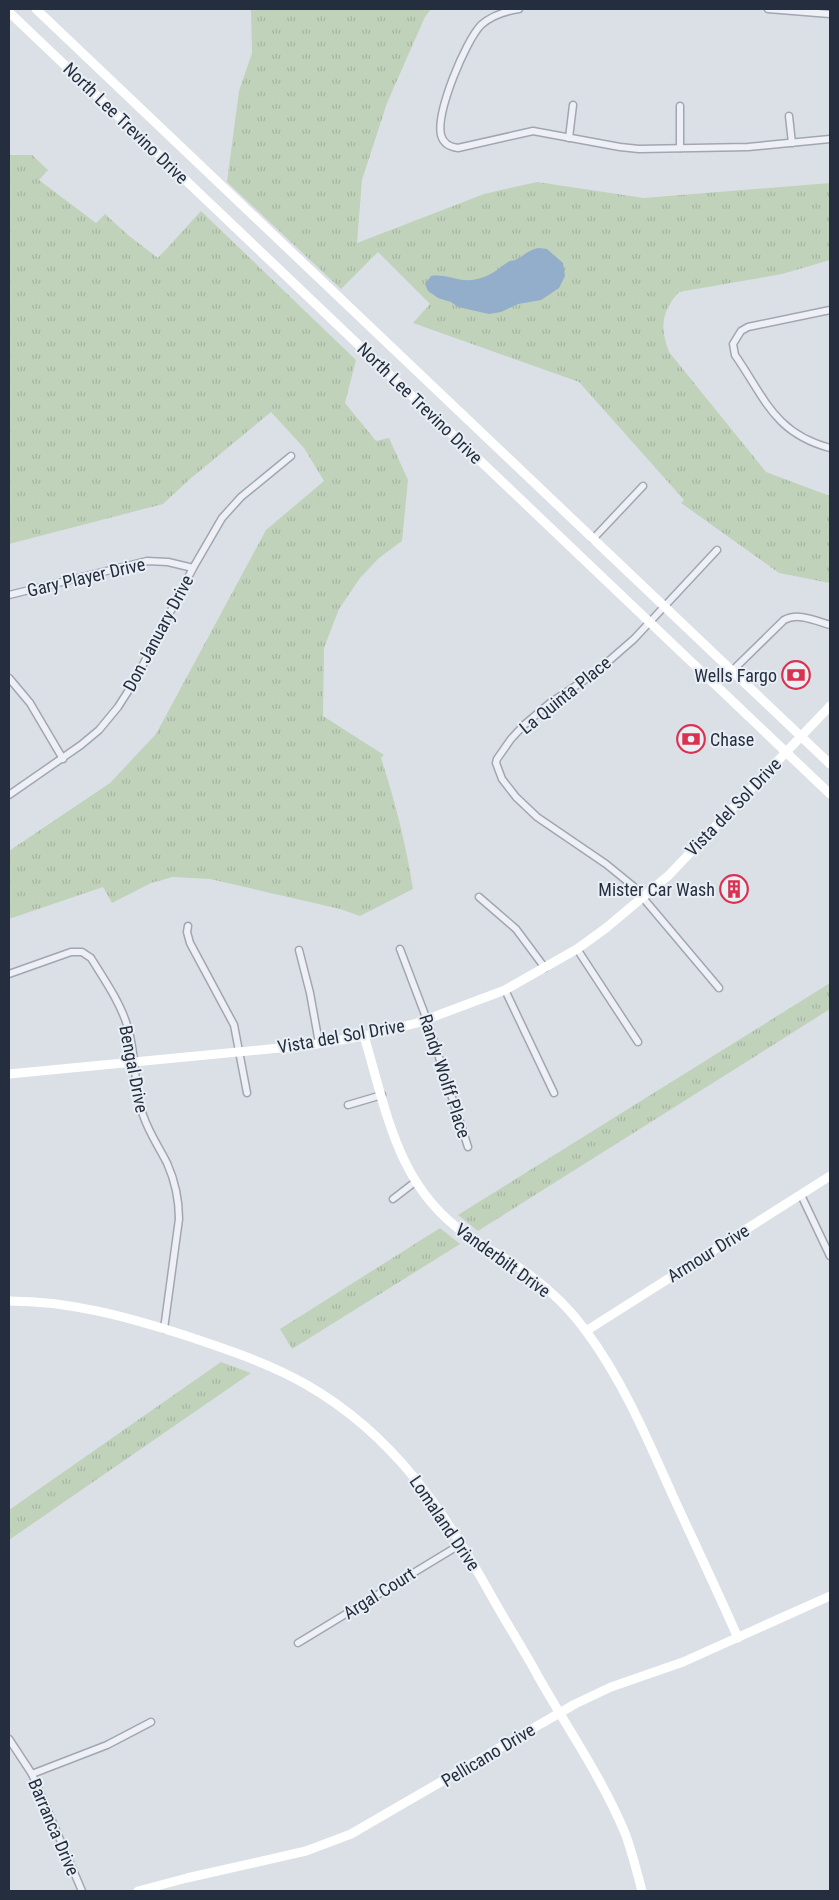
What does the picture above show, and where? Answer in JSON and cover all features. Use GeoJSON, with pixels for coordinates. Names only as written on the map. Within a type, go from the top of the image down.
{"type":"FeatureCollection","features":[{"type":"Feature","properties":{"kind":"main road","name":"North Lee Trevino Drive"},"geometry":{"type":"LineString","coordinates":[[36,9],[830,764]]}},
{"type":"Feature","properties":{"kind":"main road","name":"North Lee Trevino Drive"},"geometry":{"type":"LineString","coordinates":[[9,10],[830,794]]}},
{"type":"Feature","properties":{"kind":"main road","name":"Vista del Sol Drive"},"geometry":{"type":"LineString","coordinates":[[9,1074],[238,1052],[364,1036],[427,1020],[504,990],[577,949],[642,899],[668,876],[830,706]]}},
{"type":"Feature","properties":{"kind":"main road","name":"Vanderbilt Drive"},"geometry":{"type":"LineString","coordinates":[[364,1036],[401,1156],[415,1182],[435,1207],[461,1231],[524,1270],[540,1283],[586,1330],[604,1356],[624,1391],[738,1638]]}},
{"type":"Feature","properties":{"kind":"main road","name":"Armour Drive"},"geometry":{"type":"LineString","coordinates":[[586,1330],[830,1176]]}},
{"type":"Feature","properties":{"kind":"main road","name":"Lomaland Drive"},"geometry":{"type":"LineString","coordinates":[[9,1301],[43,1302],[103,1311],[164,1328],[261,1362],[306,1384],[364,1425],[398,1457],[429,1494],[461,1544],[560,1712],[616,1813],[632,1853],[642,1891]]}},
{"type":"Feature","properties":{"kind":"main road","name":"Pellicano Drive"},"geometry":{"type":"LineString","coordinates":[[138,1891],[306,1851],[351,1834],[560,1712],[611,1687],[675,1666],[830,1596]]}},
{"type":"Feature","properties":{"kind":"street"},"geometry":{"type":"LineString","coordinates":[[519,9],[499,14],[488,20],[470,40],[457,67],[445,106],[441,126],[442,139],[447,144],[458,148],[533,131],[620,148],[729,148],[830,139]]}},
{"type":"Feature","properties":{"kind":"street"},"geometry":{"type":"LineString","coordinates":[[768,9],[830,14]]}},
{"type":"Feature","properties":{"kind":"street"},"geometry":{"type":"LineString","coordinates":[[570,138],[573,105]]}},
{"type":"Feature","properties":{"kind":"street"},"geometry":{"type":"LineString","coordinates":[[680,106],[680,148]]}},
{"type":"Feature","properties":{"kind":"street"},"geometry":{"type":"LineString","coordinates":[[789,116],[792,143]]}},
{"type":"Feature","properties":{"kind":"street"},"geometry":{"type":"LineString","coordinates":[[830,310],[748,327],[741,331],[733,344],[735,355],[778,420],[796,434],[830,448]]}},
{"type":"Feature","properties":{"kind":"street","name":"Don January Drive"},"geometry":{"type":"LineString","coordinates":[[9,795],[63,759],[99,730],[118,707],[134,682],[193,568],[222,518],[232,505],[291,456]]}},
{"type":"Feature","properties":{"kind":"street"},"geometry":{"type":"LineString","coordinates":[[593,539],[643,486]]}},
{"type":"Feature","properties":{"kind":"street","name":"La Quinta Place"},"geometry":{"type":"LineString","coordinates":[[642,899],[633,886],[620,874],[545,824],[522,803],[502,779],[496,764],[497,759],[524,725],[601,668],[634,639],[717,550]]}},
{"type":"Feature","properties":{"kind":"street","name":"Gary Player Drive"},"geometry":{"type":"LineString","coordinates":[[9,595],[147,561],[168,562],[193,568]]}},
{"type":"Feature","properties":{"kind":"street"},"geometry":{"type":"LineString","coordinates":[[732,671],[790,616],[797,616],[830,625]]}},
{"type":"Feature","properties":{"kind":"street"},"geometry":{"type":"LineString","coordinates":[[9,678],[30,703],[63,759]]}},
{"type":"Feature","properties":{"kind":"street"},"geometry":{"type":"LineString","coordinates":[[479,897],[516,929],[545,968]]}},
{"type":"Feature","properties":{"kind":"street"},"geometry":{"type":"LineString","coordinates":[[642,899],[719,988]]}},
{"type":"Feature","properties":{"kind":"street"},"geometry":{"type":"LineString","coordinates":[[188,926],[190,943],[234,1025],[247,1093]]}},
{"type":"Feature","properties":{"kind":"street","name":"Randy Wolff Place"},"geometry":{"type":"LineString","coordinates":[[400,949],[427,1020],[468,1147]]}},
{"type":"Feature","properties":{"kind":"street"},"geometry":{"type":"LineString","coordinates":[[577,949],[638,1042]]}},
{"type":"Feature","properties":{"kind":"street"},"geometry":{"type":"LineString","coordinates":[[299,950],[310,993],[319,1043]]}},
{"type":"Feature","properties":{"kind":"street","name":"Bengal Drive"},"geometry":{"type":"LineString","coordinates":[[9,974],[71,952],[77,951],[86,954],[97,967],[125,1018],[142,1112],[146,1124],[172,1175],[179,1208],[164,1328]]}},
{"type":"Feature","properties":{"kind":"street"},"geometry":{"type":"LineString","coordinates":[[504,990],[554,1093]]}},
{"type":"Feature","properties":{"kind":"street"},"geometry":{"type":"LineString","coordinates":[[348,1106],[382,1095]]}},
{"type":"Feature","properties":{"kind":"street"},"geometry":{"type":"LineString","coordinates":[[392,1199],[415,1182]]}},
{"type":"Feature","properties":{"kind":"street"},"geometry":{"type":"LineString","coordinates":[[801,1195],[830,1256]]}},
{"type":"Feature","properties":{"kind":"street","name":"Argal Court"},"geometry":{"type":"LineString","coordinates":[[298,1643],[461,1544]]}},
{"type":"Feature","properties":{"kind":"street"},"geometry":{"type":"LineString","coordinates":[[32,1774],[107,1745],[151,1722]]}},
{"type":"Feature","properties":{"kind":"street","name":"Barranca Drive"},"geometry":{"type":"LineString","coordinates":[[9,1739],[32,1774],[82,1891]]}},
{"type":"Feature","properties":{"kind":"green space"},"geometry":{"type":"Polygon","coordinates":[[[251,9],[431,9],[425,17],[387,103],[362,180],[357,243],[484,194],[537,182],[644,198],[830,183],[830,260],[782,274],[679,292],[669,306],[663,328],[669,352],[766,472],[830,496],[830,583],[779,573],[681,503],[684,500],[579,382],[413,323],[430,304],[378,252],[341,289],[227,182],[239,91],[252,53],[251,9]]]}},
{"type":"Feature","properties":{"kind":"green space"},"geometry":{"type":"Polygon","coordinates":[[[9,155],[32,155],[48,170],[39,180],[96,223],[105,214],[158,258],[201,211],[356,360],[345,403],[376,441],[389,438],[408,480],[402,541],[379,558],[360,578],[339,609],[324,648],[323,716],[384,755],[381,758],[400,823],[413,889],[360,916],[340,909],[210,879],[173,877],[151,883],[112,903],[103,887],[9,919],[9,851],[110,783],[156,734],[266,530],[324,481],[304,448],[271,412],[190,479],[163,504],[9,544],[9,155]]]}},
{"type":"Feature","properties":{"kind":"green space"},"geometry":{"type":"Polygon","coordinates":[[[830,983],[830,1009],[478,1231],[458,1215],[830,983]]]}},
{"type":"Feature","properties":{"kind":"green space"},"geometry":{"type":"Polygon","coordinates":[[[440,1228],[460,1244],[292,1349],[280,1329],[440,1228]]]}},
{"type":"Feature","properties":{"kind":"green space"},"geometry":{"type":"Polygon","coordinates":[[[221,1362],[251,1373],[9,1540],[9,1510],[221,1362]]]}},
{"type":"Feature","properties":{"kind":"water"},"geometry":{"type":"Polygon","coordinates":[[[539,248],[547,249],[563,263],[565,276],[559,288],[541,300],[518,304],[501,312],[489,314],[458,307],[451,302],[438,298],[428,291],[425,284],[431,276],[444,276],[461,280],[485,277],[509,261],[539,248]]]}},
{"type":"Feature","properties":{"kind":"place","name":"Wells Fargo"},"geometry":{"type":"Point","coordinates":[796,675]}},
{"type":"Feature","properties":{"kind":"place","name":"Chase"},"geometry":{"type":"Point","coordinates":[691,739]}},
{"type":"Feature","properties":{"kind":"place","name":"Mister Car Wash"},"geometry":{"type":"Point","coordinates":[734,889]}}]}
